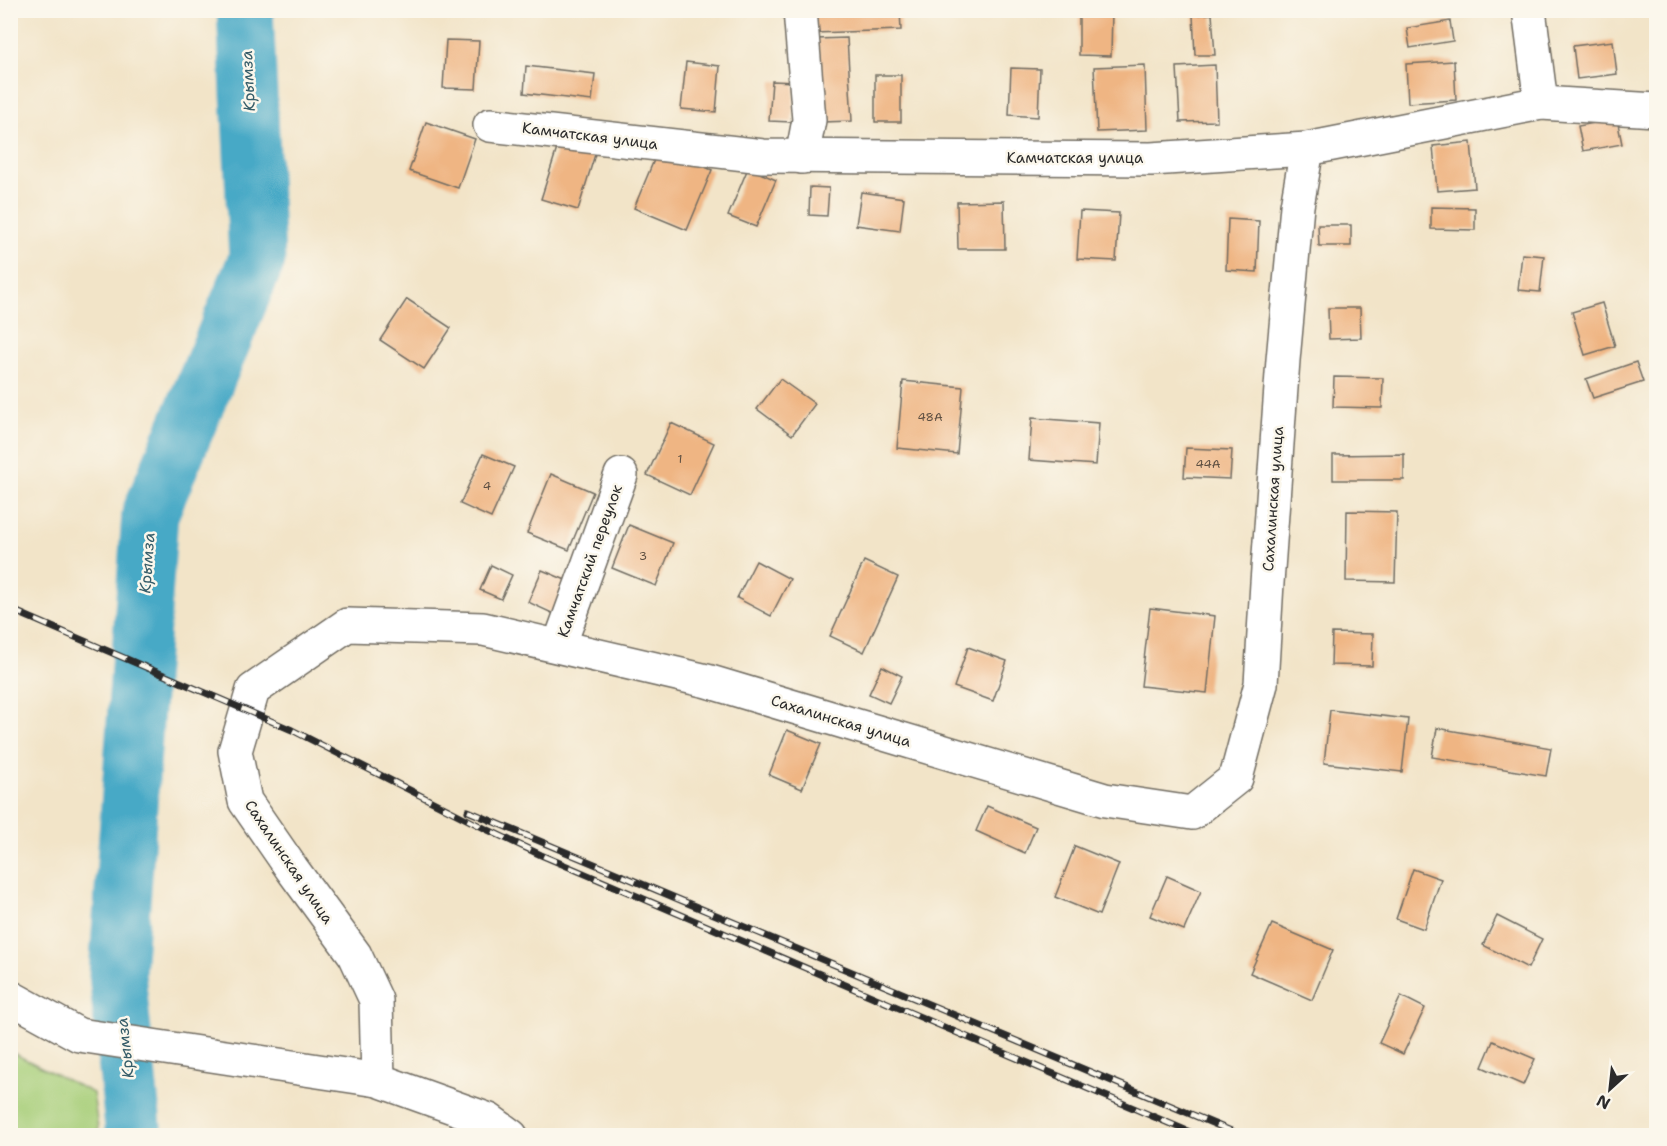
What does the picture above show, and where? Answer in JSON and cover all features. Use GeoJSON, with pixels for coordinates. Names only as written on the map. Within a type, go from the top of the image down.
{"type":"FeatureCollection","features":[{"type":"Feature","properties":{"kind":"street"},"geometry":{"type":"LineString","coordinates":[[800,10],[809,120],[802,157]]}},
{"type":"Feature","properties":{"kind":"street"},"geometry":{"type":"LineString","coordinates":[[1529,10],[1541,103]]}},
{"type":"Feature","properties":{"kind":"street","name":"Камчатская улица"},"geometry":{"type":"LineString","coordinates":[[490,125],[763,156],[1151,159],[1306,149],[1541,103],[1656,110]]}},
{"type":"Feature","properties":{"kind":"street","name":"Сахалинская улица"},"geometry":{"type":"LineString","coordinates":[[378,1080],[376,1000],[355,955],[245,801],[235,751],[253,690],[347,625],[483,629],[559,646],[707,681],[1105,800],[1192,813],[1236,778],[1261,684],[1283,360],[1297,206],[1306,149]]}},
{"type":"Feature","properties":{"kind":"street","name":"Камчатский переулок"},"geometry":{"type":"LineString","coordinates":[[559,646],[621,475]]}},
{"type":"Feature","properties":{"kind":"street"},"geometry":{"type":"LineString","coordinates":[[10,997],[79,1035],[378,1080],[489,1120],[511,1136]]}},
{"type":"Feature","properties":{"kind":"green space"},"geometry":{"type":"Polygon","coordinates":[[[11,1052],[93,1093],[99,1135],[11,1135],[11,1052]]]}},
{"type":"Feature","properties":{"kind":"building"},"geometry":{"type":"Polygon","coordinates":[[[814,10],[900,10],[901,30],[814,33],[814,10]]]}},
{"type":"Feature","properties":{"kind":"building"},"geometry":{"type":"Polygon","coordinates":[[[1079,10],[1112,10],[1111,56],[1079,55],[1079,10]]]}},
{"type":"Feature","properties":{"kind":"building"},"geometry":{"type":"Polygon","coordinates":[[[1212,14],[1215,55],[1195,55],[1193,15],[1212,14]]]}},
{"type":"Feature","properties":{"kind":"building"},"geometry":{"type":"Polygon","coordinates":[[[1450,21],[1453,41],[1410,48],[1407,28],[1450,21]]]}},
{"type":"Feature","properties":{"kind":"building"},"geometry":{"type":"Polygon","coordinates":[[[847,38],[852,121],[822,122],[816,39],[847,38]]]}},
{"type":"Feature","properties":{"kind":"building"},"geometry":{"type":"Polygon","coordinates":[[[446,40],[479,41],[476,89],[443,88],[446,40]]]}},
{"type":"Feature","properties":{"kind":"building"},"geometry":{"type":"Polygon","coordinates":[[[1613,41],[1617,74],[1577,79],[1573,46],[1613,41]]]}},
{"type":"Feature","properties":{"kind":"building"},"geometry":{"type":"Polygon","coordinates":[[[1454,61],[1456,100],[1408,103],[1406,64],[1454,61]]]}},
{"type":"Feature","properties":{"kind":"building"},"geometry":{"type":"Polygon","coordinates":[[[686,62],[720,66],[716,112],[681,109],[686,62]]]}},
{"type":"Feature","properties":{"kind":"building"},"geometry":{"type":"Polygon","coordinates":[[[1145,65],[1147,130],[1097,132],[1094,67],[1145,65]]]}},
{"type":"Feature","properties":{"kind":"building"},"geometry":{"type":"Polygon","coordinates":[[[1215,65],[1217,121],[1180,122],[1177,67],[1215,65]]]}},
{"type":"Feature","properties":{"kind":"building"},"geometry":{"type":"Polygon","coordinates":[[[526,66],[595,74],[592,101],[524,93],[526,66]]]}},
{"type":"Feature","properties":{"kind":"building"},"geometry":{"type":"Polygon","coordinates":[[[1011,68],[1040,69],[1038,117],[1009,115],[1011,68]]]}},
{"type":"Feature","properties":{"kind":"building"},"geometry":{"type":"Polygon","coordinates":[[[875,75],[901,75],[901,122],[875,122],[875,75]]]}},
{"type":"Feature","properties":{"kind":"building"},"geometry":{"type":"Polygon","coordinates":[[[772,81],[795,82],[792,122],[769,121],[772,81]]]}},
{"type":"Feature","properties":{"kind":"building"},"geometry":{"type":"Polygon","coordinates":[[[1617,119],[1622,144],[1583,151],[1578,126],[1617,119]]]}},
{"type":"Feature","properties":{"kind":"building"},"geometry":{"type":"Polygon","coordinates":[[[426,122],[475,139],[458,188],[409,171],[426,122]]]}},
{"type":"Feature","properties":{"kind":"building"},"geometry":{"type":"Polygon","coordinates":[[[560,139],[596,151],[578,210],[541,199],[560,139]]]}},
{"type":"Feature","properties":{"kind":"building"},"geometry":{"type":"Polygon","coordinates":[[[1471,142],[1475,188],[1437,191],[1433,146],[1471,142]]]}},
{"type":"Feature","properties":{"kind":"building"},"geometry":{"type":"Polygon","coordinates":[[[659,148],[712,170],[687,230],[634,208],[659,148]]]}},
{"type":"Feature","properties":{"kind":"building"},"geometry":{"type":"Polygon","coordinates":[[[748,168],[776,180],[756,227],[728,216],[748,168]]]}},
{"type":"Feature","properties":{"kind":"building"},"geometry":{"type":"Polygon","coordinates":[[[810,187],[829,188],[827,216],[809,215],[810,187]]]}},
{"type":"Feature","properties":{"kind":"building"},"geometry":{"type":"Polygon","coordinates":[[[861,192],[904,198],[900,231],[856,225],[861,192]]]}},
{"type":"Feature","properties":{"kind":"building"},"geometry":{"type":"Polygon","coordinates":[[[1004,201],[1005,249],[958,249],[957,202],[1004,201]]]}},
{"type":"Feature","properties":{"kind":"building"},"geometry":{"type":"Polygon","coordinates":[[[1431,207],[1475,208],[1475,230],[1431,229],[1431,207]]]}},
{"type":"Feature","properties":{"kind":"building"},"geometry":{"type":"Polygon","coordinates":[[[1080,211],[1119,213],[1116,261],[1077,259],[1080,211]]]}},
{"type":"Feature","properties":{"kind":"building"},"geometry":{"type":"Polygon","coordinates":[[[1228,219],[1259,221],[1257,272],[1226,270],[1228,219]]]}},
{"type":"Feature","properties":{"kind":"building"},"geometry":{"type":"Polygon","coordinates":[[[1318,225],[1351,225],[1351,246],[1319,246],[1318,225]]]}},
{"type":"Feature","properties":{"kind":"building"},"geometry":{"type":"Polygon","coordinates":[[[1522,254],[1544,256],[1540,292],[1518,290],[1522,254]]]}},
{"type":"Feature","properties":{"kind":"building"},"geometry":{"type":"Polygon","coordinates":[[[407,299],[451,328],[424,369],[380,340],[407,299]]]}},
{"type":"Feature","properties":{"kind":"building"},"geometry":{"type":"Polygon","coordinates":[[[1602,303],[1615,346],[1585,355],[1572,312],[1602,303]]]}},
{"type":"Feature","properties":{"kind":"building"},"geometry":{"type":"Polygon","coordinates":[[[1328,308],[1360,308],[1361,338],[1329,339],[1328,308]]]}},
{"type":"Feature","properties":{"kind":"building"},"geometry":{"type":"Polygon","coordinates":[[[1636,362],[1643,382],[1593,398],[1586,379],[1636,362]]]}},
{"type":"Feature","properties":{"kind":"building"},"geometry":{"type":"Polygon","coordinates":[[[1334,377],[1383,378],[1382,408],[1333,407],[1334,377]]]}},
{"type":"Feature","properties":{"kind":"building"},"geometry":{"type":"Polygon","coordinates":[[[780,379],[815,404],[792,435],[757,409],[780,379]]]}},
{"type":"Feature","properties":{"kind":"building"},"geometry":{"type":"Polygon","coordinates":[[[903,381],[963,387],[957,454],[897,448],[903,381]]]}},
{"type":"Feature","properties":{"kind":"building"},"geometry":{"type":"Polygon","coordinates":[[[1032,418],[1099,423],[1096,465],[1029,460],[1032,418]]]}},
{"type":"Feature","properties":{"kind":"building"},"geometry":{"type":"Polygon","coordinates":[[[671,423],[714,443],[690,495],[647,475],[671,423]]]}},
{"type":"Feature","properties":{"kind":"building"},"geometry":{"type":"Polygon","coordinates":[[[1186,448],[1232,450],[1230,479],[1184,477],[1186,448]]]}},
{"type":"Feature","properties":{"kind":"building"},"geometry":{"type":"Polygon","coordinates":[[[483,454],[514,467],[491,518],[460,504],[483,454]]]}},
{"type":"Feature","properties":{"kind":"building"},"geometry":{"type":"Polygon","coordinates":[[[1404,454],[1404,480],[1333,480],[1333,455],[1404,454]]]}},
{"type":"Feature","properties":{"kind":"building"},"geometry":{"type":"Polygon","coordinates":[[[551,474],[593,492],[569,550],[527,533],[551,474]]]}},
{"type":"Feature","properties":{"kind":"building"},"geometry":{"type":"Polygon","coordinates":[[[1347,511],[1397,512],[1395,582],[1346,581],[1347,511]]]}},
{"type":"Feature","properties":{"kind":"building"},"geometry":{"type":"Polygon","coordinates":[[[629,525],[673,543],[656,586],[612,568],[629,525]]]}},
{"type":"Feature","properties":{"kind":"building"},"geometry":{"type":"Polygon","coordinates":[[[756,561],[790,579],[771,616],[737,598],[756,561]]]}},
{"type":"Feature","properties":{"kind":"building"},"geometry":{"type":"Polygon","coordinates":[[[864,561],[898,577],[864,652],[830,636],[864,561]]]}},
{"type":"Feature","properties":{"kind":"building"},"geometry":{"type":"Polygon","coordinates":[[[491,565],[512,575],[501,599],[480,590],[491,565]]]}},
{"type":"Feature","properties":{"kind":"building"},"geometry":{"type":"Polygon","coordinates":[[[542,570],[568,581],[554,614],[528,602],[542,570]]]}},
{"type":"Feature","properties":{"kind":"building"},"geometry":{"type":"Polygon","coordinates":[[[1150,608],[1215,616],[1207,693],[1141,686],[1150,608]]]}},
{"type":"Feature","properties":{"kind":"building"},"geometry":{"type":"Polygon","coordinates":[[[1332,633],[1373,634],[1372,666],[1331,665],[1332,633]]]}},
{"type":"Feature","properties":{"kind":"building"},"geometry":{"type":"Polygon","coordinates":[[[968,647],[1007,661],[993,701],[954,687],[968,647]]]}},
{"type":"Feature","properties":{"kind":"building"},"geometry":{"type":"Polygon","coordinates":[[[882,666],[902,676],[889,703],[869,694],[882,666]]]}},
{"type":"Feature","properties":{"kind":"building"},"geometry":{"type":"Polygon","coordinates":[[[1330,710],[1408,719],[1402,772],[1324,763],[1330,710]]]}},
{"type":"Feature","properties":{"kind":"building"},"geometry":{"type":"Polygon","coordinates":[[[1437,728],[1551,748],[1546,776],[1432,757],[1437,728]]]}},
{"type":"Feature","properties":{"kind":"building"},"geometry":{"type":"Polygon","coordinates":[[[787,730],[821,744],[802,789],[769,775],[787,730]]]}},
{"type":"Feature","properties":{"kind":"building"},"geometry":{"type":"Polygon","coordinates":[[[987,806],[1036,827],[1025,853],[976,831],[987,806]]]}},
{"type":"Feature","properties":{"kind":"building"},"geometry":{"type":"Polygon","coordinates":[[[1075,846],[1119,864],[1099,915],[1055,897],[1075,846]]]}},
{"type":"Feature","properties":{"kind":"building"},"geometry":{"type":"Polygon","coordinates":[[[1413,869],[1441,879],[1424,929],[1396,919],[1413,869]]]}},
{"type":"Feature","properties":{"kind":"building"},"geometry":{"type":"Polygon","coordinates":[[[1167,876],[1201,891],[1184,930],[1150,916],[1167,876]]]}},
{"type":"Feature","properties":{"kind":"building"},"geometry":{"type":"Polygon","coordinates":[[[1497,916],[1542,939],[1528,968],[1483,945],[1497,916]]]}},
{"type":"Feature","properties":{"kind":"building"},"geometry":{"type":"Polygon","coordinates":[[[1272,924],[1333,950],[1312,1000],[1250,973],[1272,924]]]}},
{"type":"Feature","properties":{"kind":"building"},"geometry":{"type":"Polygon","coordinates":[[[1401,996],[1425,1008],[1403,1054],[1379,1043],[1401,996]]]}},
{"type":"Feature","properties":{"kind":"building"},"geometry":{"type":"Polygon","coordinates":[[[1493,1041],[1535,1059],[1523,1085],[1482,1067],[1493,1041]]]}},
{"type":"Feature","properties":{"kind":"waterway","name":"Крымза"},"geometry":{"type":"LineString","coordinates":[[134,1136],[117,974],[150,514],[257,259],[245,10]]}},
{"type":"Feature","properties":{"kind":"railway"},"geometry":{"type":"LineString","coordinates":[[10,609],[292,730],[541,855],[1199,1136]]}},
{"type":"Feature","properties":{"kind":"railway"},"geometry":{"type":"LineString","coordinates":[[468,811],[1243,1136]]}}]}
